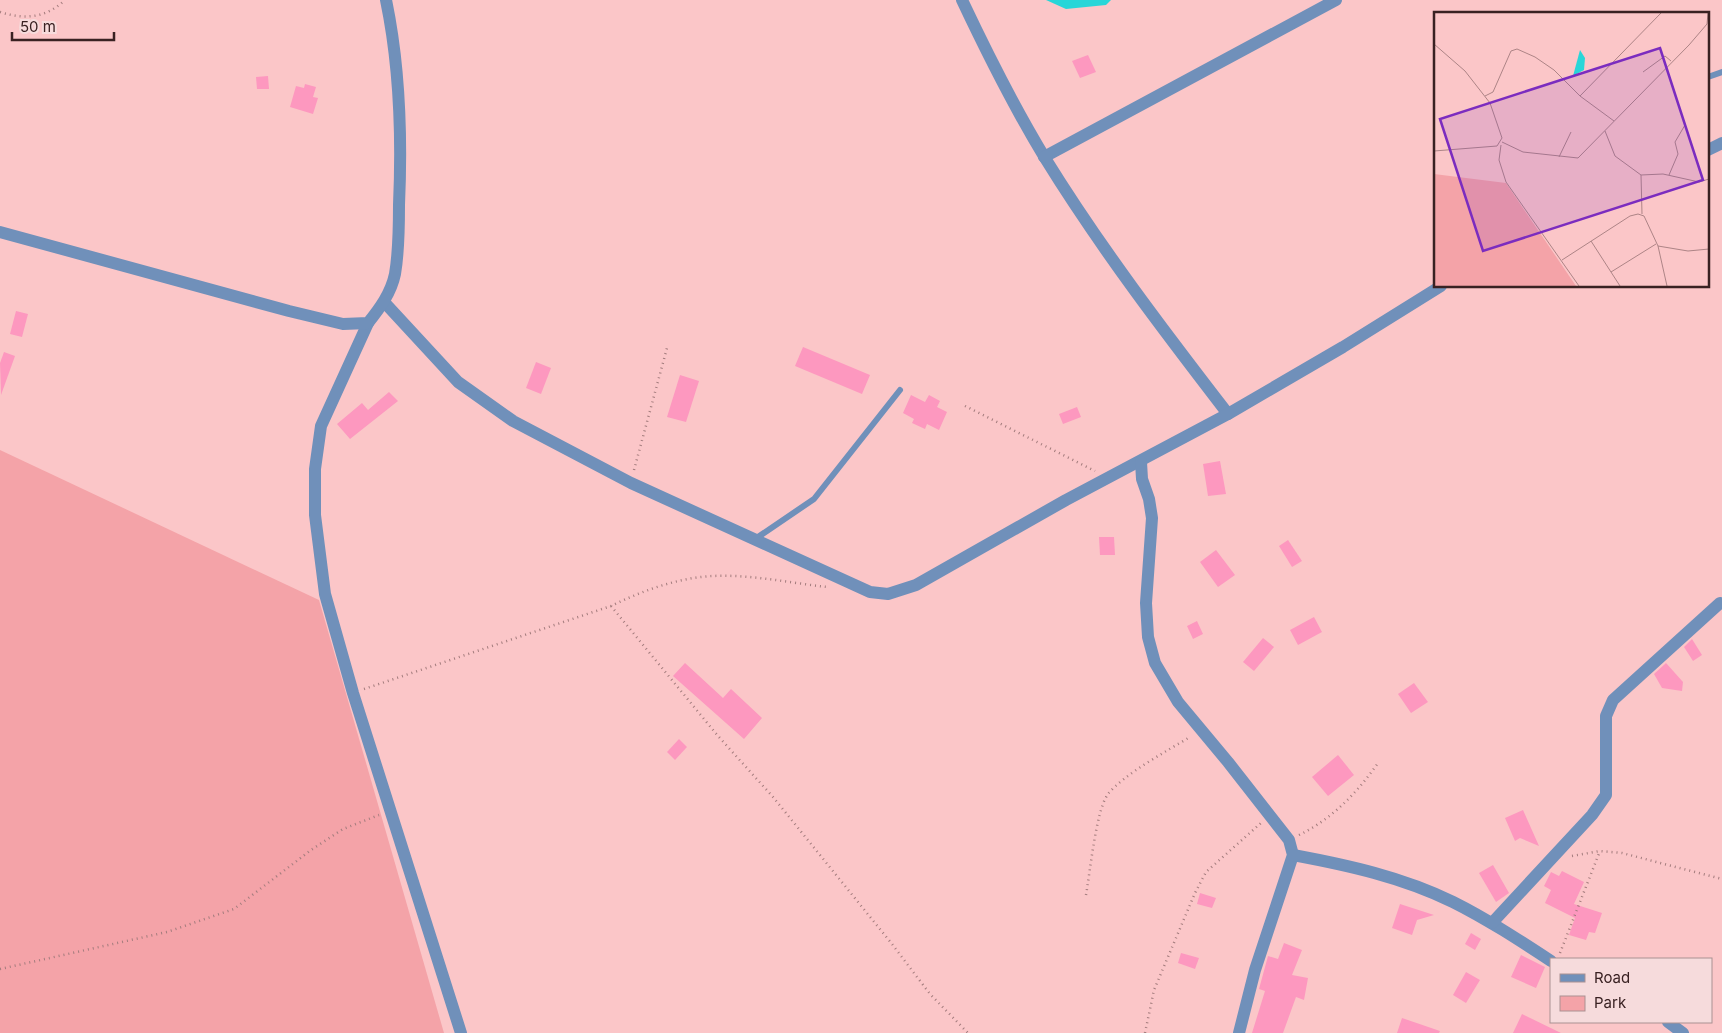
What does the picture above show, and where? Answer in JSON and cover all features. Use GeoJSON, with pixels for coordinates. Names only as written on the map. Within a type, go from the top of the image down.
{"type":"FeatureCollection","features":[{"type":"Feature","properties":{"kind":"street"},"geometry":{"type":"LineString","coordinates":[[386,0],[396,65],[401,148],[395,275],[385,303],[368,323],[321,426],[315,468],[315,515],[325,594],[353,693],[392,810],[461,1033]]}},
{"type":"Feature","properties":{"kind":"street"},"geometry":{"type":"LineString","coordinates":[[962,0],[985,48],[1044,157],[1092,229],[1228,414]]}},
{"type":"Feature","properties":{"kind":"street"},"geometry":{"type":"LineString","coordinates":[[1044,157],[1336,0]]}},
{"type":"Feature","properties":{"kind":"street"},"geometry":{"type":"LineString","coordinates":[[1710,149],[1722,143]]}},
{"type":"Feature","properties":{"kind":"street"},"geometry":{"type":"LineString","coordinates":[[0,232],[289,311],[343,324],[368,323]]}},
{"type":"Feature","properties":{"kind":"street"},"geometry":{"type":"LineString","coordinates":[[385,303],[458,382],[513,422],[631,483],[754,540],[870,592],[888,594],[916,585],[1066,500],[1141,462],[1228,414],[1343,347],[1438,288]]}},
{"type":"Feature","properties":{"kind":"street"},"geometry":{"type":"LineString","coordinates":[[1141,462],[1142,479],[1149,498],[1152,518],[1146,604],[1148,637],[1155,663],[1178,702],[1289,840],[1293,855],[1255,970],[1239,1033]]}},
{"type":"Feature","properties":{"kind":"street"},"geometry":{"type":"LineString","coordinates":[[1492,923],[1592,815],[1606,795],[1608,776],[1606,716],[1613,700],[1720,604]]}},
{"type":"Feature","properties":{"kind":"street"},"geometry":{"type":"LineString","coordinates":[[1293,855],[1359,868],[1392,878],[1452,901],[1492,923],[1550,960]]}},
{"type":"Feature","properties":{"kind":"street"},"geometry":{"type":"LineString","coordinates":[[1669,1023],[1683,1033]]}},
{"type":"Feature","properties":{"kind":"lane"},"geometry":{"type":"LineString","coordinates":[[1710,76],[1722,72]]}},
{"type":"Feature","properties":{"kind":"lane"},"geometry":{"type":"LineString","coordinates":[[754,540],[814,499],[900,390]]}},
{"type":"Feature","properties":{"kind":"path"},"geometry":{"type":"LineString","coordinates":[[0,12],[26,18],[42,16],[65,0]]}},
{"type":"Feature","properties":{"kind":"path"},"geometry":{"type":"LineString","coordinates":[[631,483],[666,348]]}},
{"type":"Feature","properties":{"kind":"path"},"geometry":{"type":"LineString","coordinates":[[964,406],[1110,478]]}},
{"type":"Feature","properties":{"kind":"path"},"geometry":{"type":"LineString","coordinates":[[353,693],[611,606],[645,590],[689,578],[734,576],[831,588]]}},
{"type":"Feature","properties":{"kind":"path"},"geometry":{"type":"LineString","coordinates":[[611,606],[711,728],[773,797],[930,994],[968,1033]]}},
{"type":"Feature","properties":{"kind":"path"},"geometry":{"type":"LineString","coordinates":[[1086,895],[1101,810],[1107,795],[1120,783],[1155,759],[1202,730]]}},
{"type":"Feature","properties":{"kind":"path"},"geometry":{"type":"LineString","coordinates":[[1289,840],[1318,825],[1339,807],[1360,788],[1378,763]]}},
{"type":"Feature","properties":{"kind":"path"},"geometry":{"type":"LineString","coordinates":[[0,969],[167,932],[234,909],[311,850],[343,829],[392,810]]}},
{"type":"Feature","properties":{"kind":"path"},"geometry":{"type":"LineString","coordinates":[[1145,1033],[1154,990],[1194,892],[1206,872],[1269,815]]}},
{"type":"Feature","properties":{"kind":"path"},"geometry":{"type":"LineString","coordinates":[[1557,958],[1600,851]]}},
{"type":"Feature","properties":{"kind":"path"},"geometry":{"type":"LineString","coordinates":[[1551,861],[1600,851],[1622,853],[1722,879]]}},
{"type":"Feature","properties":{"kind":"green space"},"geometry":{"type":"Polygon","coordinates":[[[0,450],[319,600],[444,1033],[0,1033],[0,450]]]}},
{"type":"Feature","properties":{"kind":"water"},"geometry":{"type":"Polygon","coordinates":[[[1046,0],[1111,0],[1106,5],[1066,9],[1046,0]]]}},
{"type":"Feature","properties":{"kind":"building"},"geometry":{"type":"Polygon","coordinates":[[[1088,55],[1096,72],[1080,78],[1072,61],[1088,55]]]}},
{"type":"Feature","properties":{"kind":"building"},"geometry":{"type":"Polygon","coordinates":[[[268,76],[269,89],[257,89],[256,77],[268,76]]]}},
{"type":"Feature","properties":{"kind":"building"},"geometry":{"type":"Polygon","coordinates":[[[305,84],[316,87],[313,97],[318,98],[313,114],[290,107],[296,86],[304,88],[305,84]]]}},
{"type":"Feature","properties":{"kind":"building"},"geometry":{"type":"Polygon","coordinates":[[[16,311],[28,314],[22,337],[10,334],[16,311]]]}},
{"type":"Feature","properties":{"kind":"building"},"geometry":{"type":"Polygon","coordinates":[[[803,347],[870,375],[862,394],[795,366],[803,347]]]}},
{"type":"Feature","properties":{"kind":"building"},"geometry":{"type":"Polygon","coordinates":[[[4,352],[15,356],[1,395],[0,363],[4,352]]]}},
{"type":"Feature","properties":{"kind":"building"},"geometry":{"type":"Polygon","coordinates":[[[536,362],[551,368],[541,394],[526,388],[536,362]]]}},
{"type":"Feature","properties":{"kind":"building"},"geometry":{"type":"Polygon","coordinates":[[[680,375],[699,381],[686,422],[667,417],[680,375]]]}},
{"type":"Feature","properties":{"kind":"building"},"geometry":{"type":"Polygon","coordinates":[[[389,392],[398,401],[350,439],[337,424],[362,403],[368,410],[389,392]]]}},
{"type":"Feature","properties":{"kind":"building"},"geometry":{"type":"Polygon","coordinates":[[[911,395],[925,402],[929,395],[940,401],[937,407],[947,412],[939,430],[927,424],[925,429],[912,423],[914,419],[903,413],[911,395]]]}},
{"type":"Feature","properties":{"kind":"building"},"geometry":{"type":"Polygon","coordinates":[[[1077,407],[1081,417],[1063,424],[1059,414],[1077,407]]]}},
{"type":"Feature","properties":{"kind":"building"},"geometry":{"type":"Polygon","coordinates":[[[1220,461],[1226,494],[1208,496],[1203,464],[1220,461]]]}},
{"type":"Feature","properties":{"kind":"building"},"geometry":{"type":"Polygon","coordinates":[[[1099,537],[1114,537],[1115,555],[1100,555],[1099,537]]]}},
{"type":"Feature","properties":{"kind":"building"},"geometry":{"type":"Polygon","coordinates":[[[1288,540],[1302,561],[1292,567],[1279,546],[1288,540]]]}},
{"type":"Feature","properties":{"kind":"building"},"geometry":{"type":"Polygon","coordinates":[[[1216,550],[1235,575],[1218,587],[1200,562],[1216,550]]]}},
{"type":"Feature","properties":{"kind":"building"},"geometry":{"type":"Polygon","coordinates":[[[1314,617],[1322,632],[1298,645],[1290,630],[1314,617]]]}},
{"type":"Feature","properties":{"kind":"building"},"geometry":{"type":"Polygon","coordinates":[[[1197,621],[1203,634],[1193,639],[1187,626],[1197,621]]]}},
{"type":"Feature","properties":{"kind":"building"},"geometry":{"type":"Polygon","coordinates":[[[1263,638],[1274,647],[1254,671],[1243,662],[1263,638]]]}},
{"type":"Feature","properties":{"kind":"building"},"geometry":{"type":"Polygon","coordinates":[[[1692,639],[1702,655],[1693,661],[1684,647],[1692,639]]]}},
{"type":"Feature","properties":{"kind":"building"},"geometry":{"type":"Polygon","coordinates":[[[685,663],[723,698],[731,689],[762,718],[744,739],[673,676],[685,663]]]}},
{"type":"Feature","properties":{"kind":"building"},"geometry":{"type":"Polygon","coordinates":[[[1666,663],[1683,682],[1682,691],[1662,688],[1654,674],[1666,663]]]}},
{"type":"Feature","properties":{"kind":"building"},"geometry":{"type":"Polygon","coordinates":[[[1414,683],[1428,702],[1411,713],[1398,694],[1414,683]]]}},
{"type":"Feature","properties":{"kind":"building"},"geometry":{"type":"Polygon","coordinates":[[[679,739],[687,747],[675,760],[667,752],[679,739]]]}},
{"type":"Feature","properties":{"kind":"building"},"geometry":{"type":"Polygon","coordinates":[[[1338,755],[1354,775],[1328,796],[1312,777],[1338,755]]]}},
{"type":"Feature","properties":{"kind":"building"},"geometry":{"type":"Polygon","coordinates":[[[1523,810],[1539,846],[1520,838],[1515,841],[1505,818],[1523,810]]]}},
{"type":"Feature","properties":{"kind":"building"},"geometry":{"type":"Polygon","coordinates":[[[1493,865],[1509,893],[1496,902],[1479,873],[1493,865]]]}},
{"type":"Feature","properties":{"kind":"building"},"geometry":{"type":"Polygon","coordinates":[[[1562,871],[1584,882],[1574,904],[1602,913],[1595,933],[1589,932],[1586,940],[1569,935],[1575,918],[1545,903],[1551,890],[1544,886],[1551,872],[1559,876],[1562,871]]]}},
{"type":"Feature","properties":{"kind":"building"},"geometry":{"type":"Polygon","coordinates":[[[1200,893],[1216,898],[1212,908],[1197,904],[1200,893]]]}},
{"type":"Feature","properties":{"kind":"building"},"geometry":{"type":"Polygon","coordinates":[[[1400,904],[1434,915],[1417,920],[1412,935],[1392,928],[1400,904]]]}},
{"type":"Feature","properties":{"kind":"building"},"geometry":{"type":"Polygon","coordinates":[[[1471,933],[1481,939],[1475,950],[1465,944],[1471,933]]]}},
{"type":"Feature","properties":{"kind":"building"},"geometry":{"type":"Polygon","coordinates":[[[1284,943],[1302,950],[1292,975],[1308,978],[1304,1000],[1296,997],[1283,1033],[1252,1033],[1265,991],[1259,989],[1268,956],[1278,959],[1284,943]]]}},
{"type":"Feature","properties":{"kind":"building"},"geometry":{"type":"Polygon","coordinates":[[[1181,953],[1199,958],[1195,969],[1178,963],[1181,953]]]}},
{"type":"Feature","properties":{"kind":"building"},"geometry":{"type":"Polygon","coordinates":[[[1521,955],[1545,967],[1536,988],[1511,977],[1521,955]]]}},
{"type":"Feature","properties":{"kind":"building"},"geometry":{"type":"Polygon","coordinates":[[[1466,972],[1480,980],[1466,1003],[1453,995],[1466,972]]]}},
{"type":"Feature","properties":{"kind":"building"},"geometry":{"type":"Polygon","coordinates":[[[1522,1014],[1561,1033],[1513,1033],[1522,1014]]]}},
{"type":"Feature","properties":{"kind":"building"},"geometry":{"type":"Polygon","coordinates":[[[1402,1018],[1440,1031],[1439,1033],[1397,1033],[1402,1018]]]}}]}
